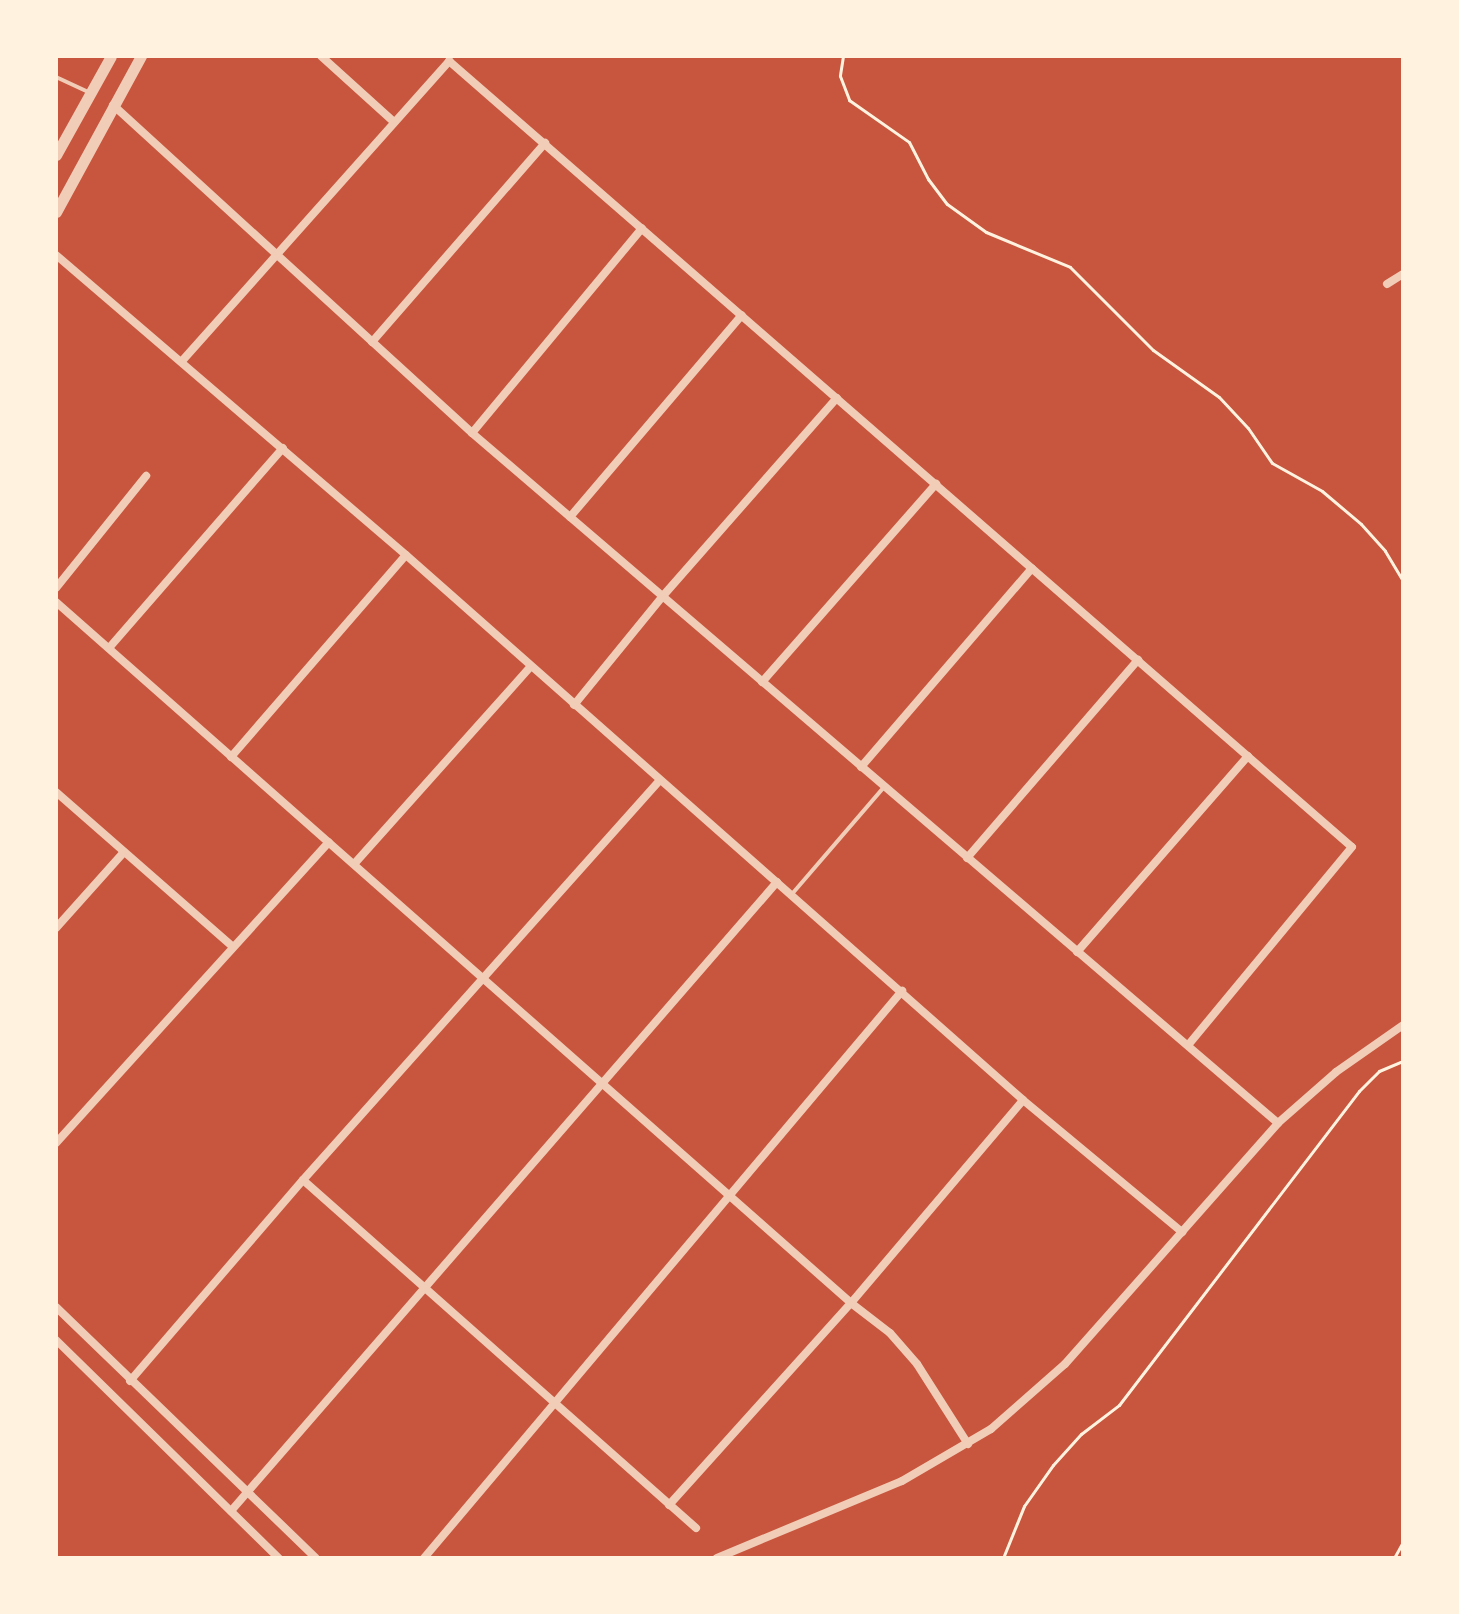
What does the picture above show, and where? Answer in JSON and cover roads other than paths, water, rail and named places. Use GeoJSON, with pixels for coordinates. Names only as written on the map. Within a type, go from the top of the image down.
{"type":"FeatureCollection","features":[{"type":"Feature","properties":{"kind":"street"},"geometry":{"type":"LineString","coordinates":[[56,155],[111,56]]}},
{"type":"Feature","properties":{"kind":"street"},"geometry":{"type":"LineString","coordinates":[[56,212],[141,56]]}},
{"type":"Feature","properties":{"kind":"street"},"geometry":{"type":"LineString","coordinates":[[321,56],[394,122]]}},
{"type":"Feature","properties":{"kind":"street"},"geometry":{"type":"LineString","coordinates":[[182,361],[449,61],[1352,847],[1189,1044]]}},
{"type":"Feature","properties":{"kind":"street"},"geometry":{"type":"LineString","coordinates":[[113,105],[472,433],[1278,1123]]}},
{"type":"Feature","properties":{"kind":"street"},"geometry":{"type":"LineString","coordinates":[[372,342],[545,143]]}},
{"type":"Feature","properties":{"kind":"street"},"geometry":{"type":"LineString","coordinates":[[472,433],[642,228]]}},
{"type":"Feature","properties":{"kind":"street"},"geometry":{"type":"LineString","coordinates":[[56,255],[406,555],[1023,1100],[1182,1232]]}},
{"type":"Feature","properties":{"kind":"street"},"geometry":{"type":"LineString","coordinates":[[1387,284],[1403,274]]}},
{"type":"Feature","properties":{"kind":"street"},"geometry":{"type":"LineString","coordinates":[[570,517],[742,315]]}},
{"type":"Feature","properties":{"kind":"street"},"geometry":{"type":"LineString","coordinates":[[574,705],[662,597],[837,398]]}},
{"type":"Feature","properties":{"kind":"street"},"geometry":{"type":"LineString","coordinates":[[109,648],[283,448]]}},
{"type":"Feature","properties":{"kind":"street"},"geometry":{"type":"LineString","coordinates":[[56,588],[146,476]]}},
{"type":"Feature","properties":{"kind":"street"},"geometry":{"type":"LineString","coordinates":[[762,682],[936,484]]}},
{"type":"Feature","properties":{"kind":"street"},"geometry":{"type":"LineString","coordinates":[[231,757],[406,555]]}},
{"type":"Feature","properties":{"kind":"street"},"geometry":{"type":"LineString","coordinates":[[861,767],[1032,568]]}},
{"type":"Feature","properties":{"kind":"street"},"geometry":{"type":"LineString","coordinates":[[56,602],[851,1303],[890,1333],[917,1364],[968,1444]]}},
{"type":"Feature","properties":{"kind":"street"},"geometry":{"type":"LineString","coordinates":[[967,858],[1138,660]]}},
{"type":"Feature","properties":{"kind":"street"},"geometry":{"type":"LineString","coordinates":[[355,863],[530,667]]}},
{"type":"Feature","properties":{"kind":"street"},"geometry":{"type":"LineString","coordinates":[[1077,952],[1248,756]]}},
{"type":"Feature","properties":{"kind":"street"},"geometry":{"type":"LineString","coordinates":[[130,1381],[303,1180],[660,780]]}},
{"type":"Feature","properties":{"kind":"street"},"geometry":{"type":"LineString","coordinates":[[56,792],[233,947]]}},
{"type":"Feature","properties":{"kind":"street"},"geometry":{"type":"LineString","coordinates":[[56,1143],[329,842]]}},
{"type":"Feature","properties":{"kind":"street"},"geometry":{"type":"LineString","coordinates":[[56,928],[124,852]]}},
{"type":"Feature","properties":{"kind":"street"},"geometry":{"type":"LineString","coordinates":[[231,1511],[777,882]]}},
{"type":"Feature","properties":{"kind":"street"},"geometry":{"type":"LineString","coordinates":[[424,1558],[902,991]]}},
{"type":"Feature","properties":{"kind":"street"},"geometry":{"type":"LineString","coordinates":[[717,1558],[902,1481],[968,1444],[1039,1390],[1278,1123],[1336,1072],[1403,1025]]}},
{"type":"Feature","properties":{"kind":"street"},"geometry":{"type":"LineString","coordinates":[[669,1505],[851,1303],[1023,1100]]}},
{"type":"Feature","properties":{"kind":"street"},"geometry":{"type":"LineString","coordinates":[[303,1180],[696,1528]]}},
{"type":"Feature","properties":{"kind":"street"},"geometry":{"type":"LineString","coordinates":[[56,1307],[316,1558]]}},
{"type":"Feature","properties":{"kind":"street"},"geometry":{"type":"LineString","coordinates":[[56,1340],[279,1558]]}},
{"type":"Feature","properties":{"kind":"lane"},"geometry":{"type":"LineString","coordinates":[[56,77],[90,93]]}},
{"type":"Feature","properties":{"kind":"lane"},"geometry":{"type":"LineString","coordinates":[[792,895],[884,787]]}}]}
